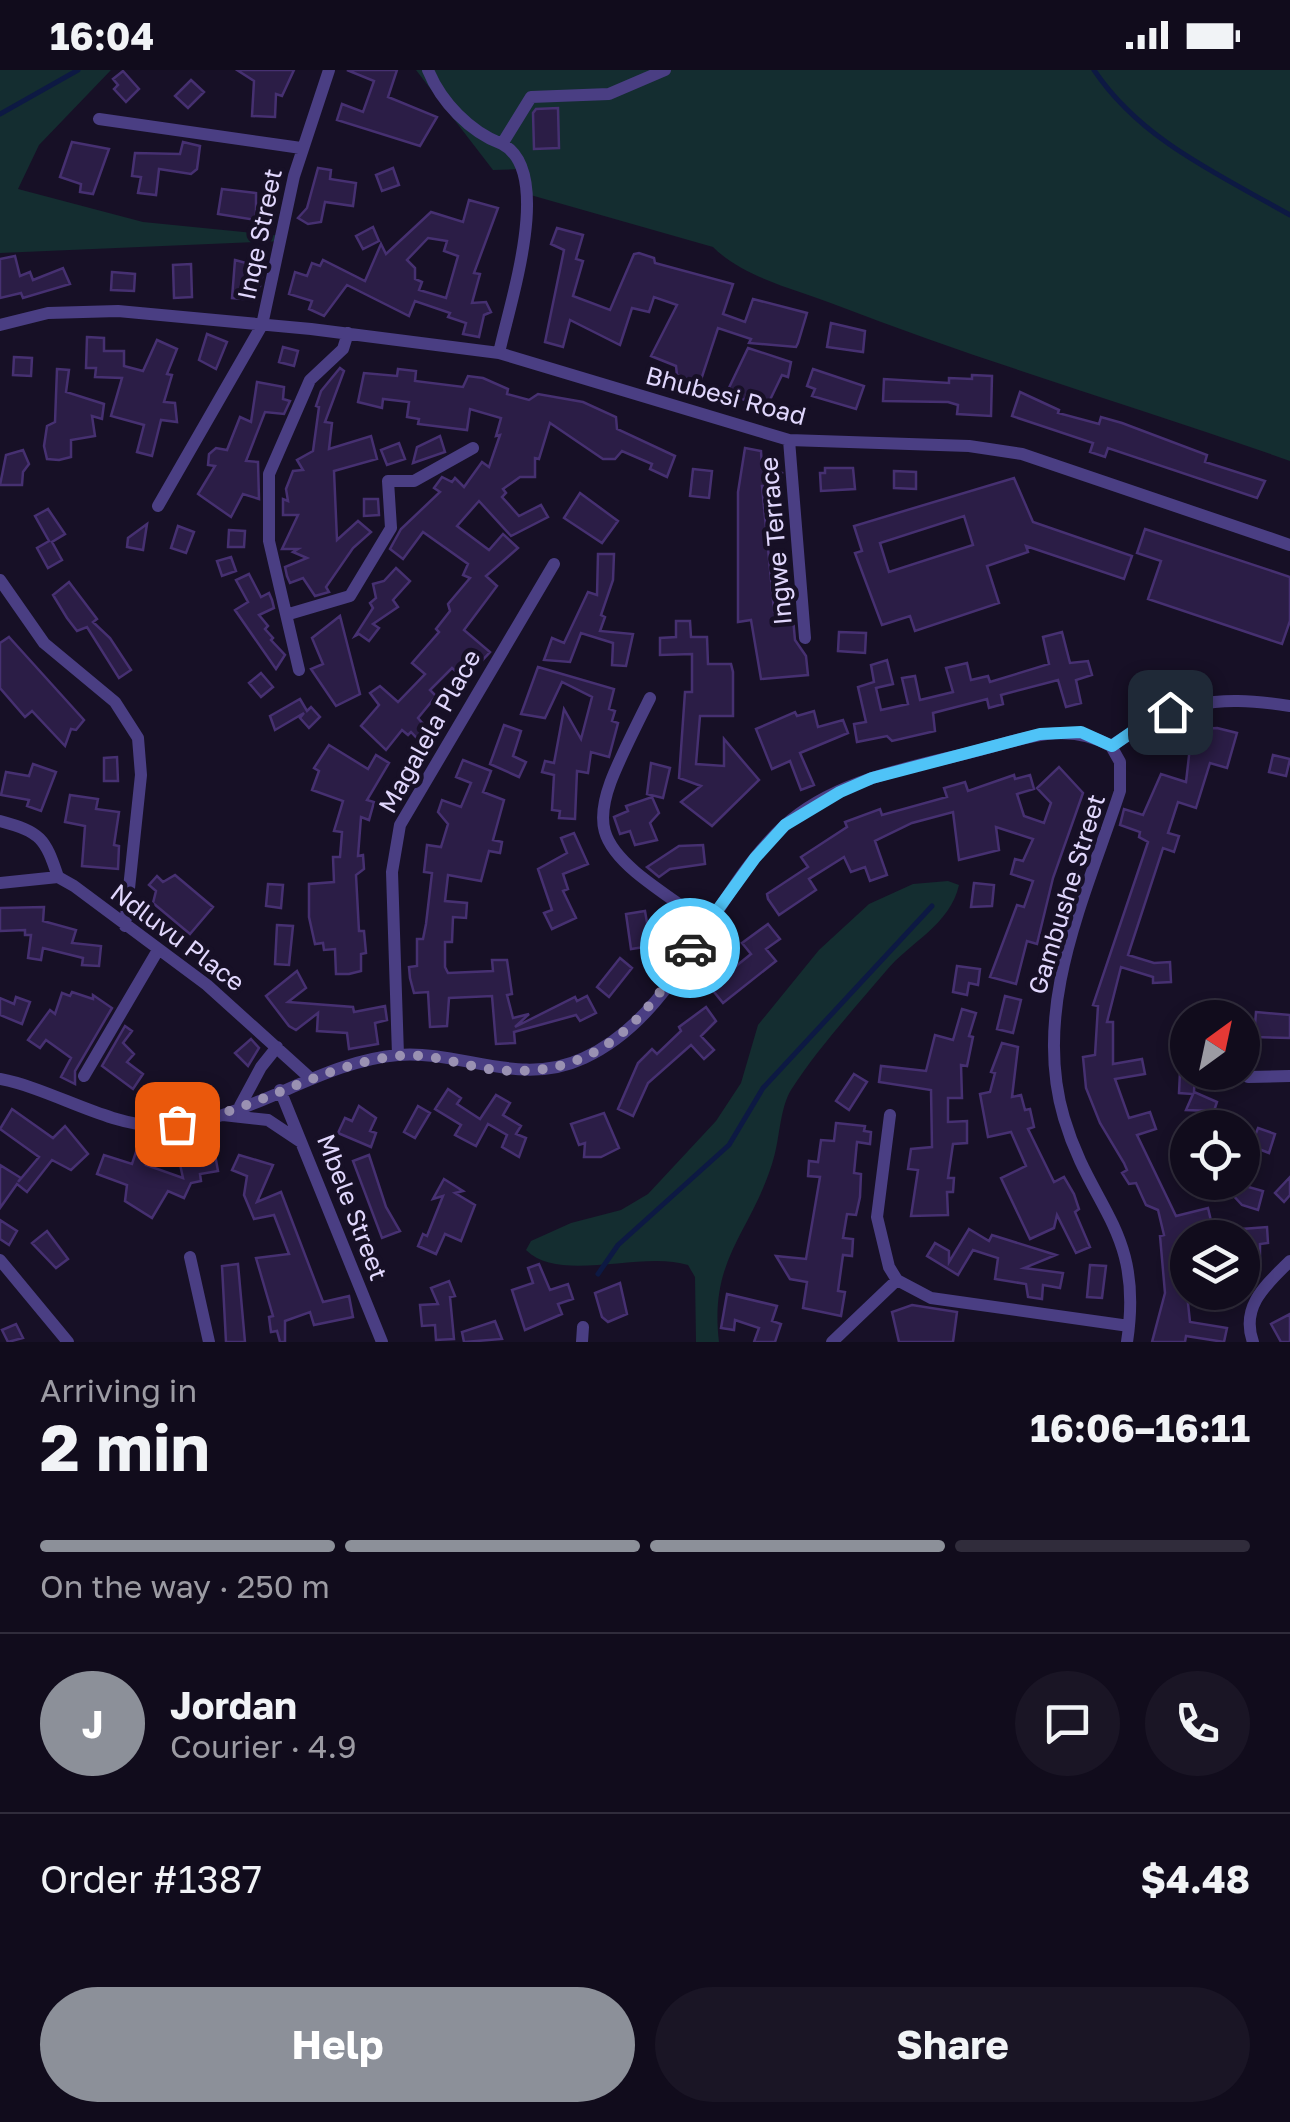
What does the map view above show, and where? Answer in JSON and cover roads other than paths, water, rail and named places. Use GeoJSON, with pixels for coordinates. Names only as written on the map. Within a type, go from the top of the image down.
{"type":"FeatureCollection","features":[{"type":"Feature","properties":{"kind":"street","name":"Inqe Street"},"geometry":{"type":"LineString","coordinates":[[158,506],[262,325],[301,148],[329,70]]}},
{"type":"Feature","properties":{"kind":"street"},"geometry":{"type":"LineString","coordinates":[[428,70],[463,119],[482,136],[519,156],[525,169],[526,214],[499,353]]}},
{"type":"Feature","properties":{"kind":"street"},"geometry":{"type":"LineString","coordinates":[[502,144],[531,97],[609,94],[665,70]]}},
{"type":"Feature","properties":{"kind":"street"},"geometry":{"type":"LineString","coordinates":[[99,119],[301,148]]}},
{"type":"Feature","properties":{"kind":"street","name":"Bhubesi Road"},"geometry":{"type":"LineString","coordinates":[[0,324],[48,313],[90,311],[348,333],[499,353],[790,440],[997,448],[1290,544]]}},
{"type":"Feature","properties":{"kind":"street"},"geometry":{"type":"LineString","coordinates":[[299,670],[266,519],[270,474],[310,380],[343,348],[348,333]]}},
{"type":"Feature","properties":{"kind":"street","name":"Ingwe Terrace"},"geometry":{"type":"LineString","coordinates":[[790,440],[805,638]]}},
{"type":"Feature","properties":{"kind":"street"},"geometry":{"type":"LineString","coordinates":[[288,614],[350,596],[391,528],[388,481],[424,476],[473,448]]}},
{"type":"Feature","properties":{"kind":"street","name":"Magalela Place"},"geometry":{"type":"LineString","coordinates":[[398,1055],[392,872],[400,825],[554,564]]}},
{"type":"Feature","properties":{"kind":"street"},"geometry":{"type":"LineString","coordinates":[[0,580],[44,643],[115,702],[138,738],[141,775],[125,926]]}},
{"type":"Feature","properties":{"kind":"street"},"geometry":{"type":"LineString","coordinates":[[650,698],[605,790],[602,814],[606,834],[617,858],[633,874],[708,924]]}},
{"type":"Feature","properties":{"kind":"street"},"geometry":{"type":"LineString","coordinates":[[0,1079],[134,1122],[158,1126],[222,1114],[310,1078],[398,1055],[528,1071],[582,1059],[609,1045],[646,1014],[755,858],[785,825],[840,792],[872,778],[1040,734],[1081,732],[1112,746],[1152,718],[1190,706],[1240,698],[1290,706]]}},
{"type":"Feature","properties":{"kind":"street","name":"Gambushe Street"},"geometry":{"type":"LineString","coordinates":[[1112,746],[1120,762],[1120,790],[1061,974],[1054,1013],[1056,1075],[1064,1120],[1126,1254],[1126,1342]]}},
{"type":"Feature","properties":{"kind":"street"},"geometry":{"type":"LineString","coordinates":[[0,822],[24,828],[47,844],[58,877],[0,883]]}},
{"type":"Feature","properties":{"kind":"street","name":"Ndluvu Place"},"geometry":{"type":"LineString","coordinates":[[58,877],[158,950],[278,1047],[310,1078]]}},
{"type":"Feature","properties":{"kind":"street"},"geometry":{"type":"LineString","coordinates":[[84,1076],[158,950]]}},
{"type":"Feature","properties":{"kind":"street"},"geometry":{"type":"LineString","coordinates":[[240,1106],[261,1066],[278,1047]]}},
{"type":"Feature","properties":{"kind":"street"},"geometry":{"type":"LineString","coordinates":[[1260,1077],[1290,1076]]}},
{"type":"Feature","properties":{"kind":"street","name":"Mbele Street"},"geometry":{"type":"LineString","coordinates":[[280,1090],[382,1342]]}},
{"type":"Feature","properties":{"kind":"street"},"geometry":{"type":"LineString","coordinates":[[222,1114],[268,1120],[306,1148]]}},
{"type":"Feature","properties":{"kind":"street"},"geometry":{"type":"LineString","coordinates":[[890,1115],[877,1218],[888,1267],[896,1280],[931,1298],[1129,1326]]}},
{"type":"Feature","properties":{"kind":"street"},"geometry":{"type":"LineString","coordinates":[[190,1257],[209,1342]]}},
{"type":"Feature","properties":{"kind":"street"},"geometry":{"type":"LineString","coordinates":[[0,1260],[68,1342]]}},
{"type":"Feature","properties":{"kind":"street"},"geometry":{"type":"LineString","coordinates":[[1252,1342],[1248,1325],[1255,1300],[1290,1261]]}},
{"type":"Feature","properties":{"kind":"street"},"geometry":{"type":"LineString","coordinates":[[832,1342],[896,1280]]}},
{"type":"Feature","properties":{"kind":"street"},"geometry":{"type":"LineString","coordinates":[[582,1327],[582,1342]]}},
{"type":"Feature","properties":{"kind":"waterway"},"geometry":{"type":"LineString","coordinates":[[0,114],[78,70]]}},
{"type":"Feature","properties":{"kind":"waterway"},"geometry":{"type":"LineString","coordinates":[[1094,70],[1113,95],[1158,136],[1290,215]]}},
{"type":"Feature","properties":{"kind":"waterway"},"geometry":{"type":"LineString","coordinates":[[598,1274],[618,1245],[729,1145],[763,1088],[932,906]]}}]}
